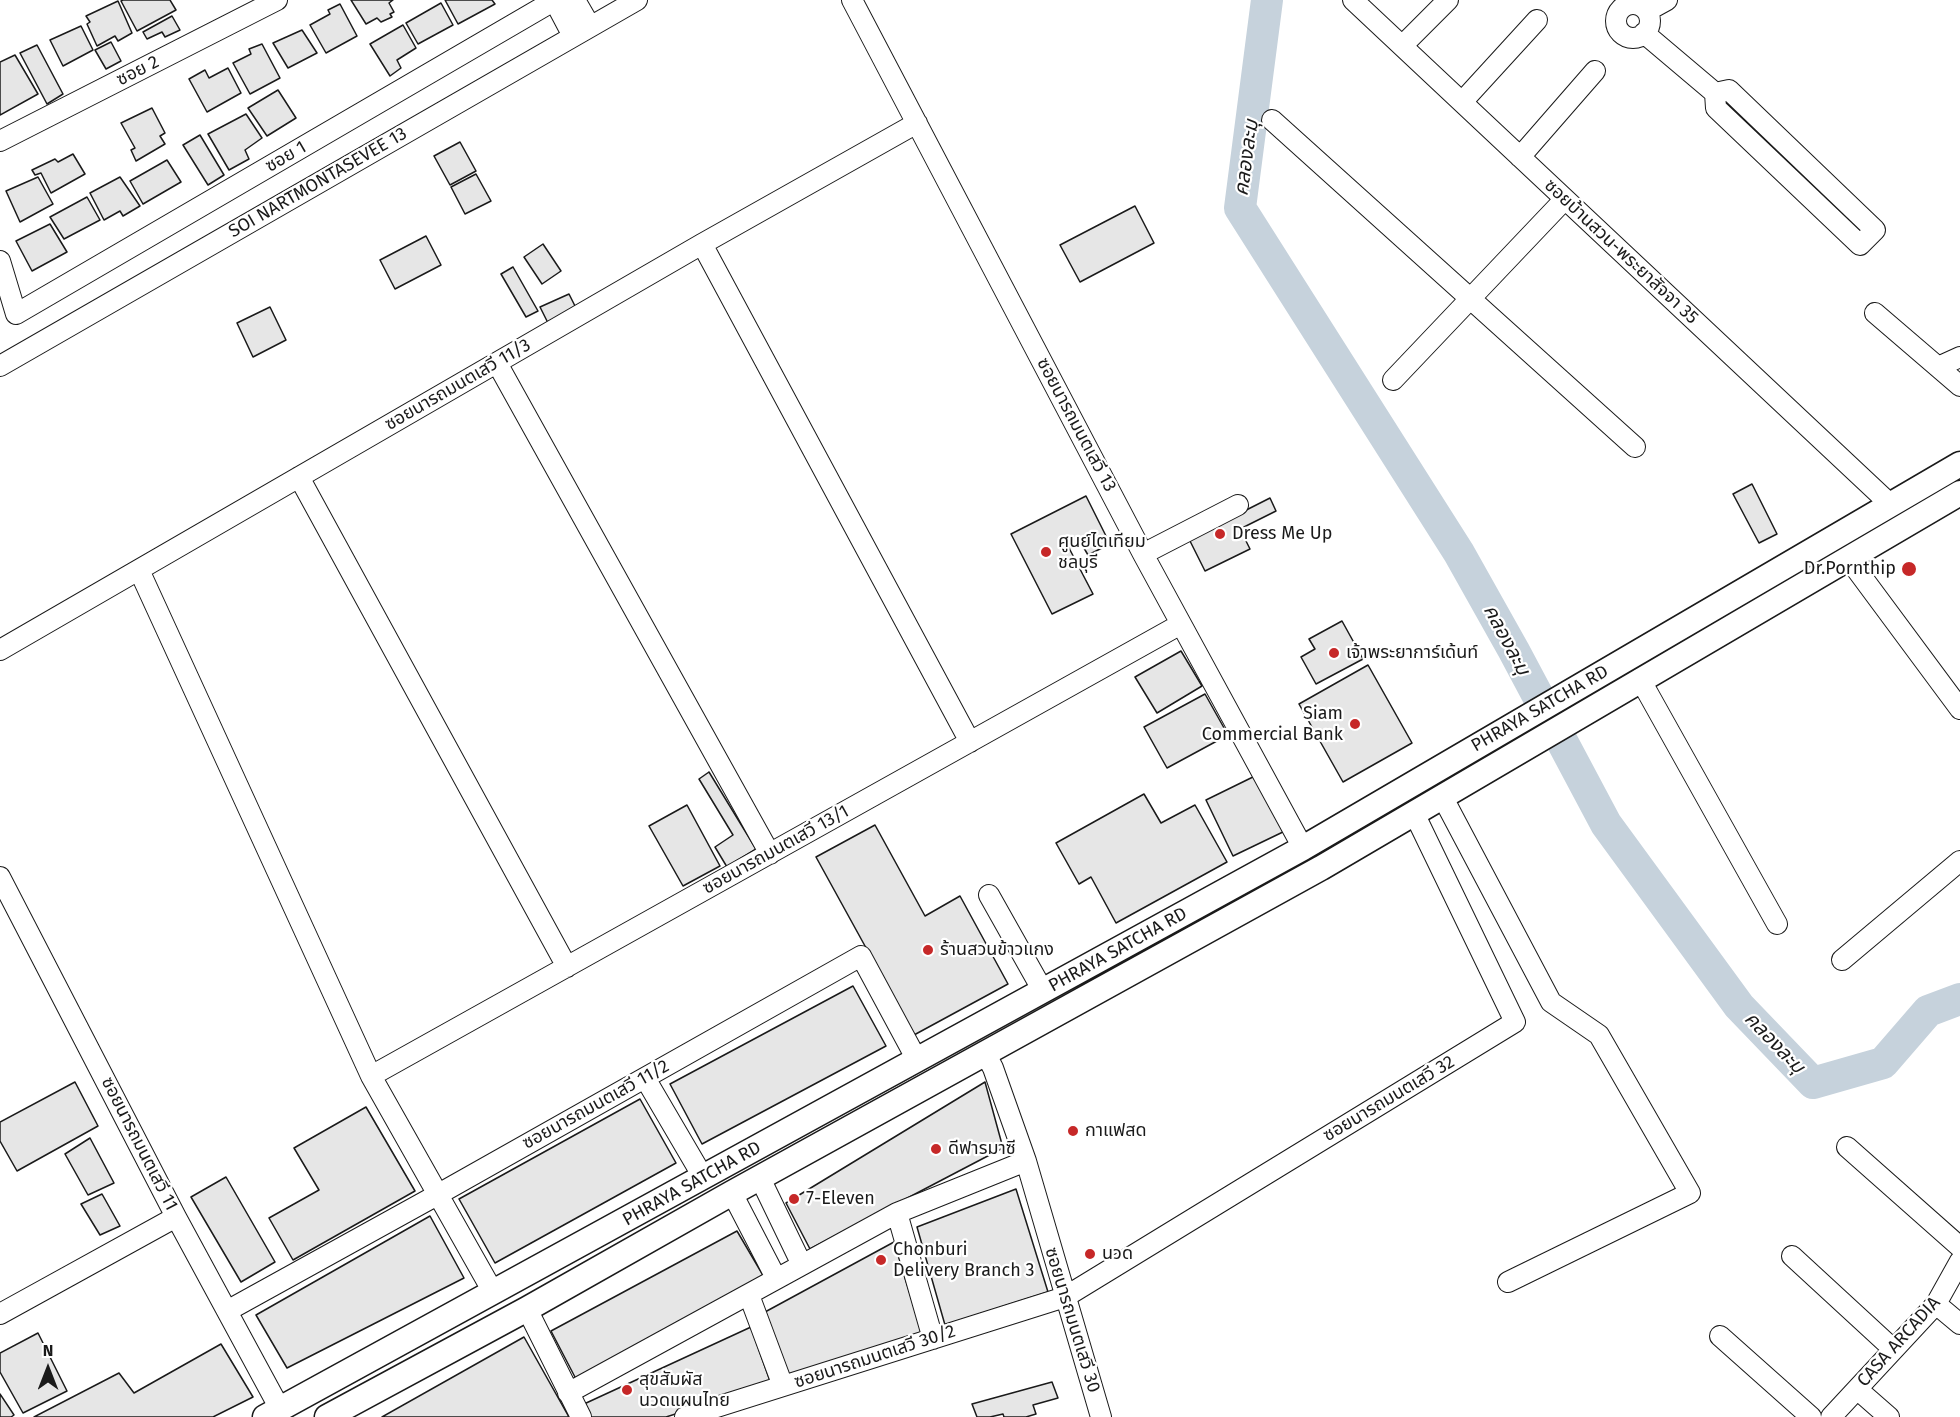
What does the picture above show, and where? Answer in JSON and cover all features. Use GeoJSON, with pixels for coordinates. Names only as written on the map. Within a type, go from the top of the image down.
{"type":"FeatureCollection","features":[{"type":"Feature","properties":{"kind":"main road","name":"PHRAYA SATCHA RD"},"geometry":{"type":"LineString","coordinates":[[272,1413],[1303,848],[1960,464]]}},
{"type":"Feature","properties":{"kind":"main road","name":"PHRAYA SATCHA RD"},"geometry":{"type":"LineString","coordinates":[[327,1417],[527,1309],[1300,879],[1960,493]]}},
{"type":"Feature","properties":{"kind":"main road"},"geometry":{"type":"LineString","coordinates":[[307,1395],[320,1417]]}},
{"type":"Feature","properties":{"kind":"street","name":"ซอย 2"},"geometry":{"type":"LineString","coordinates":[[0,141],[276,0]]}},
{"type":"Feature","properties":{"kind":"street"},"geometry":{"type":"LineString","coordinates":[[554,0],[582,31]]}},
{"type":"Feature","properties":{"kind":"street","name":"ซอย 1"},"geometry":{"type":"LineString","coordinates":[[0,261],[16,314],[554,0]]}},
{"type":"Feature","properties":{"kind":"street"},"geometry":{"type":"LineString","coordinates":[[575,0],[582,31]]}},
{"type":"Feature","properties":{"kind":"street","name":"SOI NARTMONTASEVEE 13"},"geometry":{"type":"LineString","coordinates":[[0,366],[637,0]]}},
{"type":"Feature","properties":{"kind":"street","name":"ซอยนารถมนตเสวี 13"},"geometry":{"type":"LineString","coordinates":[[852,0],[1143,554],[1303,848]]}},
{"type":"Feature","properties":{"kind":"street","name":"ซอยบ้านสวน-พระยาสัจจา 35"},"geometry":{"type":"LineString","coordinates":[[1353,0],[1890,504]]}},
{"type":"Feature","properties":{"kind":"street"},"geometry":{"type":"LineString","coordinates":[[1402,46],[1448,0]]}},
{"type":"Feature","properties":{"kind":"street"},"geometry":{"type":"LineString","coordinates":[[1647,11],[1667,0]]}},
{"type":"Feature","properties":{"kind":"street"},"geometry":{"type":"LineString","coordinates":[[1632,4],[1642,6],[1647,11],[1650,24],[1644,33],[1633,37],[1623,33],[1617,24],[1622,8],[1632,4]]}},
{"type":"Feature","properties":{"kind":"street"},"geometry":{"type":"LineString","coordinates":[[1462,102],[1537,20]]}},
{"type":"Feature","properties":{"kind":"street"},"geometry":{"type":"LineString","coordinates":[[1644,33],[1715,93],[1716,108],[1860,245],[1875,230],[1729,90],[1715,93]]}},
{"type":"Feature","properties":{"kind":"street"},"geometry":{"type":"LineString","coordinates":[[1520,157],[1595,71]]}},
{"type":"Feature","properties":{"kind":"street"},"geometry":{"type":"LineString","coordinates":[[1272,120],[1635,447]]}},
{"type":"Feature","properties":{"kind":"street","name":"ซอยนารถมนตเสวี 11/3"},"geometry":{"type":"LineString","coordinates":[[0,650],[702,244],[917,123]]}},
{"type":"Feature","properties":{"kind":"street"},"geometry":{"type":"LineString","coordinates":[[1769,159],[1784,142]]}},
{"type":"Feature","properties":{"kind":"street"},"geometry":{"type":"LineString","coordinates":[[1393,380],[1565,199]]}},
{"type":"Feature","properties":{"kind":"street"},"geometry":{"type":"LineString","coordinates":[[702,244],[970,742]]}},
{"type":"Feature","properties":{"kind":"street"},"geometry":{"type":"LineString","coordinates":[[1875,313],[1960,386]]}},
{"type":"Feature","properties":{"kind":"street"},"geometry":{"type":"LineString","coordinates":[[1938,367],[1960,357]]}},
{"type":"Feature","properties":{"kind":"street"},"geometry":{"type":"LineString","coordinates":[[496,363],[770,854]]}},
{"type":"Feature","properties":{"kind":"street"},"geometry":{"type":"LineString","coordinates":[[299,477],[567,967]]}},
{"type":"Feature","properties":{"kind":"street"},"geometry":{"type":"LineString","coordinates":[[1143,554],[1238,505]]}},
{"type":"Feature","properties":{"kind":"street"},"geometry":{"type":"LineString","coordinates":[[1848,558],[1960,709]]}},
{"type":"Feature","properties":{"kind":"street"},"geometry":{"type":"LineString","coordinates":[[139,570],[371,1076],[493,1292]]}},
{"type":"Feature","properties":{"kind":"street","name":"ซอยนารถมนตเสวี 13/1"},"geometry":{"type":"LineString","coordinates":[[371,1076],[1181,624]]}},
{"type":"Feature","properties":{"kind":"street"},"geometry":{"type":"LineString","coordinates":[[1640,679],[1777,924]]}},
{"type":"Feature","properties":{"kind":"street"},"geometry":{"type":"LineString","coordinates":[[1442,796],[1551,1002],[1599,1035],[1690,1193],[1508,1282]]}},
{"type":"Feature","properties":{"kind":"street","name":"ซอยนารถมนตเสวี 32"},"geometry":{"type":"LineString","coordinates":[[1065,1297],[1515,1022],[1414,813]]}},
{"type":"Feature","properties":{"kind":"street"},"geometry":{"type":"LineString","coordinates":[[1842,960],[1960,861]]}},
{"type":"Feature","properties":{"kind":"street","name":"ซอยนารถมนตเสวี 11"},"geometry":{"type":"LineString","coordinates":[[0,877],[227,1311],[272,1413]]}},
{"type":"Feature","properties":{"kind":"street"},"geometry":{"type":"LineString","coordinates":[[989,895],[1043,991]]}},
{"type":"Feature","properties":{"kind":"street","name":"ซอยนารถมนตเสวี 11/2"},"geometry":{"type":"LineString","coordinates":[[227,1311],[861,956],[917,1060]]}},
{"type":"Feature","properties":{"kind":"street","name":"ซอยนารถมนตเสวี 30"},"geometry":{"type":"LineString","coordinates":[[985,1053],[993,1068],[1026,1161],[1101,1417]]}},
{"type":"Feature","properties":{"kind":"street"},"geometry":{"type":"LineString","coordinates":[[645,1078],[703,1177]]}},
{"type":"Feature","properties":{"kind":"street"},"geometry":{"type":"LineString","coordinates":[[1847,1147],[1960,1247]]}},
{"type":"Feature","properties":{"kind":"street"},"geometry":{"type":"LineString","coordinates":[[568,1393],[897,1213],[1026,1161]]}},
{"type":"Feature","properties":{"kind":"street"},"geometry":{"type":"LineString","coordinates":[[760,1178],[802,1265]]}},
{"type":"Feature","properties":{"kind":"street"},"geometry":{"type":"LineString","coordinates":[[732,1193],[776,1278]]}},
{"type":"Feature","properties":{"kind":"street"},"geometry":{"type":"LineString","coordinates":[[897,1213],[933,1339]]}},
{"type":"Feature","properties":{"kind":"street"},"geometry":{"type":"LineString","coordinates":[[0,1314],[176,1217]]}},
{"type":"Feature","properties":{"kind":"street"},"geometry":{"type":"LineString","coordinates":[[1792,1256],[1893,1349]]}},
{"type":"Feature","properties":{"kind":"street","name":"CASA ARCADIA"},"geometry":{"type":"LineString","coordinates":[[1831,1417],[1936,1304],[1960,1261]]}},
{"type":"Feature","properties":{"kind":"street"},"geometry":{"type":"LineString","coordinates":[[749,1295],[783,1386]]}},
{"type":"Feature","properties":{"kind":"street","name":"ซอยนารถมนตเสวี 30/2"},"geometry":{"type":"LineString","coordinates":[[685,1417],[1065,1297]]}},
{"type":"Feature","properties":{"kind":"street"},"geometry":{"type":"LineString","coordinates":[[1936,1304],[1960,1324]]}},
{"type":"Feature","properties":{"kind":"street"},"geometry":{"type":"LineString","coordinates":[[527,1309],[581,1417]]}},
{"type":"Feature","properties":{"kind":"street"},"geometry":{"type":"LineString","coordinates":[[1720,1336],[1810,1417]]}},
{"type":"Feature","properties":{"kind":"street"},"geometry":{"type":"LineString","coordinates":[[1857,1389],[1889,1417]]}},
{"type":"Feature","properties":{"kind":"building"},"geometry":{"type":"Polygon","coordinates":[[[170,0],[176,10],[137,31],[121,1],[170,0]]]}},
{"type":"Feature","properties":{"kind":"building"},"geometry":{"type":"Polygon","coordinates":[[[351,0],[393,0],[389,3],[394,12],[390,14],[392,17],[381,22],[377,18],[366,24],[351,0]]]}},
{"type":"Feature","properties":{"kind":"building"},"geometry":{"type":"Polygon","coordinates":[[[445,0],[492,0],[495,4],[458,24],[445,0]]]}},
{"type":"Feature","properties":{"kind":"building"},"geometry":{"type":"Polygon","coordinates":[[[118,1],[132,33],[118,41],[115,36],[97,46],[87,24],[90,22],[86,16],[118,1]]]}},
{"type":"Feature","properties":{"kind":"building"},"geometry":{"type":"Polygon","coordinates":[[[441,3],[453,25],[418,44],[406,23],[441,3]]]}},
{"type":"Feature","properties":{"kind":"building"},"geometry":{"type":"Polygon","coordinates":[[[340,4],[357,36],[326,53],[310,25],[330,14],[328,10],[340,4]]]}},
{"type":"Feature","properties":{"kind":"building"},"geometry":{"type":"Polygon","coordinates":[[[172,16],[180,30],[165,37],[162,32],[147,39],[143,32],[172,16]]]}},
{"type":"Feature","properties":{"kind":"building"},"geometry":{"type":"Polygon","coordinates":[[[403,25],[416,48],[397,60],[401,68],[390,76],[370,44],[403,25]]]}},
{"type":"Feature","properties":{"kind":"building"},"geometry":{"type":"Polygon","coordinates":[[[81,26],[93,50],[63,66],[50,40],[81,26]]]}},
{"type":"Feature","properties":{"kind":"building"},"geometry":{"type":"Polygon","coordinates":[[[302,30],[317,53],[288,68],[273,43],[302,30]]]}},
{"type":"Feature","properties":{"kind":"building"},"geometry":{"type":"Polygon","coordinates":[[[111,42],[121,61],[106,69],[95,50],[111,42]]]}},
{"type":"Feature","properties":{"kind":"building"},"geometry":{"type":"Polygon","coordinates":[[[262,44],[280,78],[250,94],[233,63],[251,54],[249,49],[262,44]]]}},
{"type":"Feature","properties":{"kind":"building"},"geometry":{"type":"Polygon","coordinates":[[[37,45],[63,94],[47,104],[20,53],[37,45]]]}},
{"type":"Feature","properties":{"kind":"building"},"geometry":{"type":"Polygon","coordinates":[[[15,55],[38,94],[0,115],[0,62],[15,55]]]}},
{"type":"Feature","properties":{"kind":"building"},"geometry":{"type":"Polygon","coordinates":[[[228,68],[241,93],[207,112],[189,79],[205,70],[209,78],[228,68]]]}},
{"type":"Feature","properties":{"kind":"building"},"geometry":{"type":"Polygon","coordinates":[[[278,90],[296,118],[267,136],[248,108],[278,90]]]}},
{"type":"Feature","properties":{"kind":"building"},"geometry":{"type":"Polygon","coordinates":[[[152,108],[165,133],[160,136],[165,144],[136,161],[131,150],[135,148],[121,123],[152,108]]]}},
{"type":"Feature","properties":{"kind":"building"},"geometry":{"type":"Polygon","coordinates":[[[246,114],[262,138],[245,150],[249,159],[229,170],[208,134],[246,114]]]}},
{"type":"Feature","properties":{"kind":"building"},"geometry":{"type":"Polygon","coordinates":[[[200,135],[224,175],[208,185],[183,145],[200,135]]]}},
{"type":"Feature","properties":{"kind":"building"},"geometry":{"type":"Polygon","coordinates":[[[460,142],[476,171],[450,185],[434,156],[460,142]]]}},
{"type":"Feature","properties":{"kind":"building"},"geometry":{"type":"Polygon","coordinates":[[[73,154],[85,174],[51,193],[41,173],[35,175],[32,170],[55,159],[58,162],[73,154]]]}},
{"type":"Feature","properties":{"kind":"building"},"geometry":{"type":"Polygon","coordinates":[[[167,160],[181,182],[143,204],[130,181],[167,160]]]}},
{"type":"Feature","properties":{"kind":"building"},"geometry":{"type":"Polygon","coordinates":[[[476,174],[491,201],[465,214],[451,187],[476,174]]]}},
{"type":"Feature","properties":{"kind":"building"},"geometry":{"type":"Polygon","coordinates":[[[38,177],[53,204],[20,222],[6,191],[38,177]]]}},
{"type":"Feature","properties":{"kind":"building"},"geometry":{"type":"Polygon","coordinates":[[[120,177],[140,206],[123,216],[120,211],[104,220],[90,193],[120,177]]]}},
{"type":"Feature","properties":{"kind":"building"},"geometry":{"type":"Polygon","coordinates":[[[87,197],[100,220],[64,239],[50,217],[87,197]]]}},
{"type":"Feature","properties":{"kind":"building"},"geometry":{"type":"Polygon","coordinates":[[[1135,206],[1154,243],[1080,282],[1060,245],[1135,206]]]}},
{"type":"Feature","properties":{"kind":"building"},"geometry":{"type":"Polygon","coordinates":[[[50,224],[67,252],[32,271],[16,241],[50,224]]]}},
{"type":"Feature","properties":{"kind":"building"},"geometry":{"type":"Polygon","coordinates":[[[426,236],[441,265],[395,289],[380,260],[426,236]]]}},
{"type":"Feature","properties":{"kind":"building"},"geometry":{"type":"Polygon","coordinates":[[[543,244],[561,271],[542,284],[524,257],[543,244]]]}},
{"type":"Feature","properties":{"kind":"building"},"geometry":{"type":"Polygon","coordinates":[[[513,267],[538,311],[526,317],[501,274],[513,267]]]}},
{"type":"Feature","properties":{"kind":"building"},"geometry":{"type":"Polygon","coordinates":[[[569,294],[577,310],[548,323],[540,307],[569,294]]]}},
{"type":"Feature","properties":{"kind":"building"},"geometry":{"type":"Polygon","coordinates":[[[270,307],[286,340],[253,357],[237,323],[270,307]]]}},
{"type":"Feature","properties":{"kind":"building"},"geometry":{"type":"Polygon","coordinates":[[[1752,484],[1777,534],[1759,543],[1733,494],[1752,484]]]}},
{"type":"Feature","properties":{"kind":"building","name":"ศูนย์ไตเทียม ชลบุรี"},"geometry":{"type":"Polygon","coordinates":[[[1086,496],[1110,544],[1088,555],[1081,543],[1069,548],[1093,594],[1052,614],[1011,534],[1086,496]]]}},
{"type":"Feature","properties":{"kind":"building","name":"Dress Me Up"},"geometry":{"type":"Polygon","coordinates":[[[1270,498],[1276,511],[1240,529],[1250,549],[1205,571],[1189,539],[1270,498]]]}},
{"type":"Feature","properties":{"kind":"building","name":"เจ้าพระยาการ์เด้นท์"},"geometry":{"type":"Polygon","coordinates":[[[1342,621],[1363,659],[1316,684],[1301,657],[1315,649],[1309,639],[1342,621]]]}},
{"type":"Feature","properties":{"kind":"building"},"geometry":{"type":"Polygon","coordinates":[[[1181,651],[1202,686],[1157,713],[1135,677],[1181,651]]]}},
{"type":"Feature","properties":{"kind":"building","name":"Siam Commercial Bank"},"geometry":{"type":"Polygon","coordinates":[[[1368,665],[1412,743],[1343,782],[1299,704],[1368,665]]]}},
{"type":"Feature","properties":{"kind":"building"},"geometry":{"type":"Polygon","coordinates":[[[1205,694],[1228,735],[1167,768],[1144,727],[1205,694]]]}},
{"type":"Feature","properties":{"kind":"building"},"geometry":{"type":"Polygon","coordinates":[[[709,772],[756,849],[727,867],[715,847],[733,835],[699,779],[709,772]]]}},
{"type":"Feature","properties":{"kind":"building"},"geometry":{"type":"Polygon","coordinates":[[[1257,775],[1285,831],[1233,856],[1206,800],[1257,775]]]}},
{"type":"Feature","properties":{"kind":"building"},"geometry":{"type":"Polygon","coordinates":[[[1144,794],[1161,823],[1195,805],[1227,862],[1116,923],[1091,877],[1079,884],[1056,843],[1144,794]]]}},
{"type":"Feature","properties":{"kind":"building"},"geometry":{"type":"Polygon","coordinates":[[[687,805],[720,866],[683,886],[649,826],[687,805]]]}},
{"type":"Feature","properties":{"kind":"building","name":"ร้านสวนข้าวแกง"},"geometry":{"type":"Polygon","coordinates":[[[875,825],[925,916],[960,896],[1008,984],[914,1035],[816,857],[875,825]]]}},
{"type":"Feature","properties":{"kind":"building"},"geometry":{"type":"Polygon","coordinates":[[[853,986],[886,1046],[702,1144],[670,1084],[853,986]]]}},
{"type":"Feature","properties":{"kind":"building"},"geometry":{"type":"Polygon","coordinates":[[[75,1082],[98,1126],[17,1171],[0,1141],[0,1122],[75,1082]]]}},
{"type":"Feature","properties":{"kind":"building"},"geometry":{"type":"Polygon","coordinates":[[[985,1082],[1003,1148],[810,1249],[786,1203],[985,1082]]]}},
{"type":"Feature","properties":{"kind":"building"},"geometry":{"type":"Polygon","coordinates":[[[640,1099],[676,1163],[495,1263],[459,1199],[640,1099]]]}},
{"type":"Feature","properties":{"kind":"building"},"geometry":{"type":"Polygon","coordinates":[[[366,1107],[415,1191],[293,1260],[269,1218],[319,1190],[294,1148],[366,1107]]]}},
{"type":"Feature","properties":{"kind":"building"},"geometry":{"type":"Polygon","coordinates":[[[90,1138],[114,1183],[88,1195],[65,1154],[90,1138]]]}},
{"type":"Feature","properties":{"kind":"building"},"geometry":{"type":"Polygon","coordinates":[[[226,1177],[275,1262],[241,1282],[191,1197],[226,1177]]]}},
{"type":"Feature","properties":{"kind":"building"},"geometry":{"type":"Polygon","coordinates":[[[1016,1189],[1048,1292],[945,1325],[917,1227],[1016,1189]]]}},
{"type":"Feature","properties":{"kind":"building"},"geometry":{"type":"Polygon","coordinates":[[[102,1194],[120,1226],[100,1235],[81,1204],[102,1194]]]}},
{"type":"Feature","properties":{"kind":"building"},"geometry":{"type":"Polygon","coordinates":[[[430,1216],[464,1278],[287,1368],[256,1315],[430,1216]]]}},
{"type":"Feature","properties":{"kind":"building"},"geometry":{"type":"Polygon","coordinates":[[[737,1231],[764,1277],[576,1379],[551,1331],[737,1231]]]}},
{"type":"Feature","properties":{"kind":"building"},"geometry":{"type":"Polygon","coordinates":[[[894,1242],[923,1336],[787,1375],[765,1312],[894,1242]]]}},
{"type":"Feature","properties":{"kind":"building"},"geometry":{"type":"Polygon","coordinates":[[[751,1327],[771,1384],[666,1417],[591,1417],[584,1404],[751,1327]]]}},
{"type":"Feature","properties":{"kind":"building"},"geometry":{"type":"Polygon","coordinates":[[[38,1333],[67,1391],[23,1413],[0,1372],[0,1353],[38,1333]]]}},
{"type":"Feature","properties":{"kind":"building"},"geometry":{"type":"Polygon","coordinates":[[[524,1337],[569,1417],[382,1417],[524,1337]]]}},
{"type":"Feature","properties":{"kind":"building"},"geometry":{"type":"Polygon","coordinates":[[[221,1344],[253,1397],[213,1417],[34,1417],[119,1373],[134,1393],[221,1344]]]}},
{"type":"Feature","properties":{"kind":"building"},"geometry":{"type":"Polygon","coordinates":[[[1052,1382],[1058,1398],[1033,1405],[1036,1414],[1026,1417],[1004,1417],[1003,1414],[977,1417],[972,1404],[1052,1382]]]}},
{"type":"Feature","properties":{"kind":"building"},"geometry":{"type":"Polygon","coordinates":[[[0,1394],[14,1415],[11,1417],[0,1417],[0,1394]]]}},
{"type":"Feature","properties":{"kind":"waterway","name":"คลองละมุ"},"geometry":{"type":"LineString","coordinates":[[1267,0],[1240,208],[1459,553],[1606,824],[1739,1006],[1813,1083],[1883,1063],[1928,1011],[1960,999]]}},
{"type":"Feature","properties":{"kind":"place","name":"Dress Me Up"},"geometry":{"type":"Point","coordinates":[1220,534]}},
{"type":"Feature","properties":{"kind":"place","name":"ศูนย์ไตเทียม ชลบุรี"},"geometry":{"type":"Point","coordinates":[1046,552]}},
{"type":"Feature","properties":{"kind":"place","name":"Dr.Pornthip"},"geometry":{"type":"Point","coordinates":[1909,569]}},
{"type":"Feature","properties":{"kind":"place","name":"เจ้าพระยาการ์เด้นท์"},"geometry":{"type":"Point","coordinates":[1334,653]}},
{"type":"Feature","properties":{"kind":"place","name":"Siam Commercial Bank"},"geometry":{"type":"Point","coordinates":[1355,724]}},
{"type":"Feature","properties":{"kind":"place","name":"ร้านสวนข้าวแกง"},"geometry":{"type":"Point","coordinates":[928,950]}},
{"type":"Feature","properties":{"kind":"place","name":"กาแฟสด"},"geometry":{"type":"Point","coordinates":[1073,1131]}},
{"type":"Feature","properties":{"kind":"place","name":"ดีฟารมาซี"},"geometry":{"type":"Point","coordinates":[936,1149]}},
{"type":"Feature","properties":{"kind":"place","name":"7-Eleven"},"geometry":{"type":"Point","coordinates":[794,1199]}},
{"type":"Feature","properties":{"kind":"place","name":"นวด"},"geometry":{"type":"Point","coordinates":[1090,1254]}},
{"type":"Feature","properties":{"kind":"place","name":"Chonburi Delivery Branch 3"},"geometry":{"type":"Point","coordinates":[881,1260]}},
{"type":"Feature","properties":{"kind":"place","name":"สุขสัมผัส นวดแผนไทย"},"geometry":{"type":"Point","coordinates":[627,1390]}}]}
